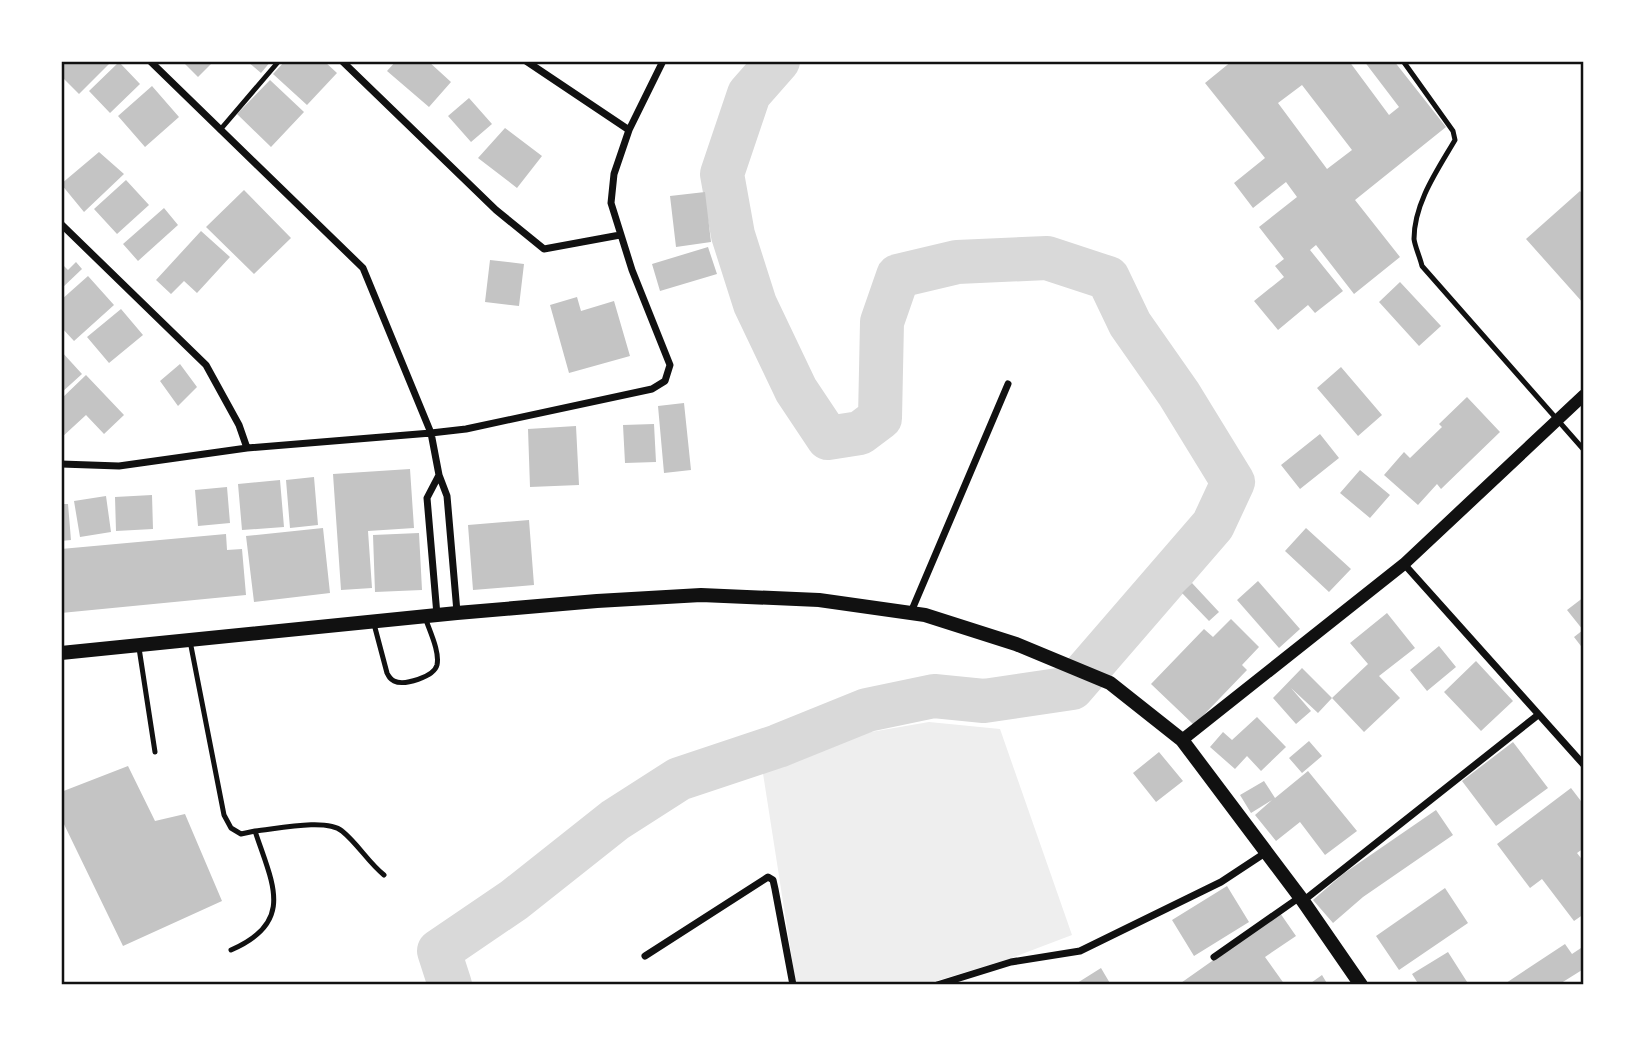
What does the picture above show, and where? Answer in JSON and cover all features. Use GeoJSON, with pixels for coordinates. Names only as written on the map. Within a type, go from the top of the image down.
{"type":"FeatureCollection","features":[{"type":"Feature","properties":{"kind":"main road"},"geometry":{"type":"LineString","coordinates":[[61,653],[457,613],[597,601],[701,596],[819,600],[925,615],[1016,645],[1111,683],[1182,740],[1301,899],[1361,985]]}},
{"type":"Feature","properties":{"kind":"street"},"geometry":{"type":"LineString","coordinates":[[150,61],[363,268],[431,433],[439,475],[447,496],[457,613]]}},
{"type":"Feature","properties":{"kind":"street"},"geometry":{"type":"LineString","coordinates":[[342,61],[496,210],[544,249],[620,235]]}},
{"type":"Feature","properties":{"kind":"street"},"geometry":{"type":"LineString","coordinates":[[526,61],[629,130]]}},
{"type":"Feature","properties":{"kind":"street"},"geometry":{"type":"LineString","coordinates":[[61,464],[118,466],[247,448],[466,429],[652,389],[665,381],[670,365],[620,235],[611,203],[614,174],[629,130],[663,61]]}},
{"type":"Feature","properties":{"kind":"street"},"geometry":{"type":"LineString","coordinates":[[61,224],[206,365],[239,425],[247,448]]}},
{"type":"Feature","properties":{"kind":"street"},"geometry":{"type":"LineString","coordinates":[[911,613],[1008,384]]}},
{"type":"Feature","properties":{"kind":"street"},"geometry":{"type":"LineString","coordinates":[[1182,740],[1404,564],[1584,395]]}},
{"type":"Feature","properties":{"kind":"street"},"geometry":{"type":"LineString","coordinates":[[431,616],[427,498],[439,475]]}},
{"type":"Feature","properties":{"kind":"street"},"geometry":{"type":"LineString","coordinates":[[1404,564],[1584,765]]}},
{"type":"Feature","properties":{"kind":"street"},"geometry":{"type":"LineString","coordinates":[[1214,957],[1301,899],[1538,715]]}},
{"type":"Feature","properties":{"kind":"street"},"geometry":{"type":"LineString","coordinates":[[937,985],[1011,962],[1080,951],[1221,882],[1265,853]]}},
{"type":"Feature","properties":{"kind":"street"},"geometry":{"type":"LineString","coordinates":[[645,956],[768,877],[773,880],[793,985]]}},
{"type":"Feature","properties":{"kind":"lane"},"geometry":{"type":"LineString","coordinates":[[220,130],[279,61]]}},
{"type":"Feature","properties":{"kind":"lane"},"geometry":{"type":"LineString","coordinates":[[1403,61],[1453,131],[1455,140],[1430,183],[1419,210],[1414,240],[1423,265],[1584,450]]}},
{"type":"Feature","properties":{"kind":"lane"},"geometry":{"type":"LineString","coordinates":[[373,621],[387,673],[391,680],[398,682],[427,677],[435,670],[438,661],[431,616]]}},
{"type":"Feature","properties":{"kind":"lane"},"geometry":{"type":"LineString","coordinates":[[190,640],[224,815],[231,828],[241,834],[335,825],[384,875]]}},
{"type":"Feature","properties":{"kind":"lane"},"geometry":{"type":"LineString","coordinates":[[139,645],[155,752]]}},
{"type":"Feature","properties":{"kind":"lane"},"geometry":{"type":"LineString","coordinates":[[231,950],[264,930],[272,918],[274,884],[255,831]]}},
{"type":"Feature","properties":{"kind":"shaded area"},"geometry":{"type":"Polygon","coordinates":[[[929,722],[1000,729],[1072,935],[1009,959],[923,985],[796,985],[762,767],[836,738],[929,722]]]}},
{"type":"Feature","properties":{"kind":"building"},"geometry":{"type":"Polygon","coordinates":[[[67,61],[112,61],[79,94],[61,76],[61,67],[67,61]]]}},
{"type":"Feature","properties":{"kind":"building"},"geometry":{"type":"Polygon","coordinates":[[[182,61],[214,61],[198,77],[182,61]]]}},
{"type":"Feature","properties":{"kind":"building"},"geometry":{"type":"Polygon","coordinates":[[[247,61],[271,61],[261,73],[247,61]]]}},
{"type":"Feature","properties":{"kind":"building"},"geometry":{"type":"Polygon","coordinates":[[[285,61],[324,61],[337,73],[307,105],[273,74],[285,61]]]}},
{"type":"Feature","properties":{"kind":"building"},"geometry":{"type":"Polygon","coordinates":[[[396,61],[428,61],[451,82],[429,107],[387,71],[396,61]]]}},
{"type":"Feature","properties":{"kind":"building"},"geometry":{"type":"Polygon","coordinates":[[[1232,61],[1349,61],[1389,115],[1399,107],[1364,61],[1394,61],[1446,127],[1355,200],[1400,257],[1354,294],[1316,245],[1310,250],[1343,291],[1315,313],[1308,305],[1278,330],[1254,301],[1284,277],[1275,266],[1284,259],[1259,227],[1297,197],[1286,182],[1253,208],[1234,183],[1265,158],[1205,83],[1232,61]],[[1302,85],[1278,103],[1327,169],[1352,150],[1302,85]]]}},
{"type":"Feature","properties":{"kind":"building"},"geometry":{"type":"Polygon","coordinates":[[[119,62],[140,84],[110,113],[89,91],[119,62]]]}},
{"type":"Feature","properties":{"kind":"building"},"geometry":{"type":"Polygon","coordinates":[[[270,80],[304,112],[271,147],[237,114],[270,80]]]}},
{"type":"Feature","properties":{"kind":"building"},"geometry":{"type":"Polygon","coordinates":[[[152,86],[179,117],[145,147],[118,116],[152,86]]]}},
{"type":"Feature","properties":{"kind":"building"},"geometry":{"type":"Polygon","coordinates":[[[469,98],[492,124],[471,142],[448,116],[469,98]]]}},
{"type":"Feature","properties":{"kind":"building"},"geometry":{"type":"Polygon","coordinates":[[[505,128],[542,156],[517,188],[478,158],[505,128]]]}},
{"type":"Feature","properties":{"kind":"building"},"geometry":{"type":"Polygon","coordinates":[[[99,152],[124,174],[84,212],[61,184],[99,152]]]}},
{"type":"Feature","properties":{"kind":"building"},"geometry":{"type":"Polygon","coordinates":[[[126,180],[149,205],[117,234],[94,209],[126,180]]]}},
{"type":"Feature","properties":{"kind":"building"},"geometry":{"type":"Polygon","coordinates":[[[244,190],[291,238],[254,274],[206,227],[244,190]]]}},
{"type":"Feature","properties":{"kind":"building"},"geometry":{"type":"Polygon","coordinates":[[[1580,191],[1584,196],[1584,304],[1526,239],[1580,191]]]}},
{"type":"Feature","properties":{"kind":"building"},"geometry":{"type":"Polygon","coordinates":[[[705,192],[711,242],[676,247],[670,196],[705,192]]]}},
{"type":"Feature","properties":{"kind":"building"},"geometry":{"type":"Polygon","coordinates":[[[164,208],[178,225],[138,261],[123,244],[164,208]]]}},
{"type":"Feature","properties":{"kind":"building"},"geometry":{"type":"Polygon","coordinates":[[[201,231],[230,257],[197,293],[184,281],[171,294],[156,280],[201,231]]]}},
{"type":"Feature","properties":{"kind":"building"},"geometry":{"type":"Polygon","coordinates":[[[708,247],[717,274],[660,291],[652,264],[708,247]]]}},
{"type":"Feature","properties":{"kind":"building"},"geometry":{"type":"Polygon","coordinates":[[[490,260],[524,264],[519,306],[485,302],[490,260]]]}},
{"type":"Feature","properties":{"kind":"building"},"geometry":{"type":"Polygon","coordinates":[[[76,262],[82,269],[61,289],[61,263],[68,270],[76,262]]]}},
{"type":"Feature","properties":{"kind":"building"},"geometry":{"type":"Polygon","coordinates":[[[88,276],[114,305],[74,341],[61,327],[61,300],[88,276]]]}},
{"type":"Feature","properties":{"kind":"building"},"geometry":{"type":"Polygon","coordinates":[[[1400,282],[1441,326],[1419,346],[1379,302],[1400,282]]]}},
{"type":"Feature","properties":{"kind":"building"},"geometry":{"type":"Polygon","coordinates":[[[577,297],[581,311],[614,301],[630,356],[569,373],[550,305],[577,297]]]}},
{"type":"Feature","properties":{"kind":"building"},"geometry":{"type":"Polygon","coordinates":[[[121,309],[143,335],[109,363],[87,337],[121,309]]]}},
{"type":"Feature","properties":{"kind":"building"},"geometry":{"type":"Polygon","coordinates":[[[61,351],[82,374],[61,393],[61,351]]]}},
{"type":"Feature","properties":{"kind":"building"},"geometry":{"type":"Polygon","coordinates":[[[180,364],[197,387],[178,406],[160,381],[180,364]]]}},
{"type":"Feature","properties":{"kind":"building"},"geometry":{"type":"Polygon","coordinates":[[[1341,367],[1382,415],[1358,436],[1317,388],[1341,367]]]}},
{"type":"Feature","properties":{"kind":"building"},"geometry":{"type":"Polygon","coordinates":[[[86,375],[124,415],[104,434],[86,415],[61,438],[61,399],[86,375]]]}},
{"type":"Feature","properties":{"kind":"building"},"geometry":{"type":"Polygon","coordinates":[[[1467,397],[1500,432],[1441,489],[1437,484],[1418,505],[1384,475],[1404,452],[1410,458],[1442,427],[1439,424],[1467,397]]]}},
{"type":"Feature","properties":{"kind":"building"},"geometry":{"type":"Polygon","coordinates":[[[684,403],[691,470],[664,473],[658,406],[684,403]]]}},
{"type":"Feature","properties":{"kind":"building"},"geometry":{"type":"Polygon","coordinates":[[[654,424],[656,462],[625,463],[623,425],[654,424]]]}},
{"type":"Feature","properties":{"kind":"building"},"geometry":{"type":"Polygon","coordinates":[[[576,426],[579,485],[530,487],[528,429],[576,426]]]}},
{"type":"Feature","properties":{"kind":"building"},"geometry":{"type":"Polygon","coordinates":[[[1320,434],[1339,458],[1300,489],[1281,465],[1320,434]]]}},
{"type":"Feature","properties":{"kind":"building"},"geometry":{"type":"Polygon","coordinates":[[[410,469],[414,528],[368,531],[372,588],[341,590],[333,474],[410,469]]]}},
{"type":"Feature","properties":{"kind":"building"},"geometry":{"type":"Polygon","coordinates":[[[1360,470],[1390,495],[1370,518],[1340,493],[1360,470]]]}},
{"type":"Feature","properties":{"kind":"building"},"geometry":{"type":"Polygon","coordinates":[[[314,477],[318,525],[290,528],[286,480],[314,477]]]}},
{"type":"Feature","properties":{"kind":"building"},"geometry":{"type":"Polygon","coordinates":[[[280,480],[284,527],[242,530],[238,484],[280,480]]]}},
{"type":"Feature","properties":{"kind":"building"},"geometry":{"type":"Polygon","coordinates":[[[227,487],[230,523],[198,526],[195,490],[227,487]]]}},
{"type":"Feature","properties":{"kind":"building"},"geometry":{"type":"Polygon","coordinates":[[[152,495],[153,529],[116,531],[115,497],[152,495]]]}},
{"type":"Feature","properties":{"kind":"building"},"geometry":{"type":"Polygon","coordinates":[[[106,496],[111,532],[80,537],[74,501],[106,496]]]}},
{"type":"Feature","properties":{"kind":"building"},"geometry":{"type":"Polygon","coordinates":[[[61,504],[68,504],[71,540],[61,541],[61,504]]]}},
{"type":"Feature","properties":{"kind":"building"},"geometry":{"type":"Polygon","coordinates":[[[529,520],[534,585],[473,590],[468,525],[529,520]]]}},
{"type":"Feature","properties":{"kind":"building"},"geometry":{"type":"Polygon","coordinates":[[[323,528],[330,593],[254,602],[246,536],[323,528]]]}},
{"type":"Feature","properties":{"kind":"building"},"geometry":{"type":"Polygon","coordinates":[[[1306,528],[1351,569],[1329,592],[1285,551],[1306,528]]]}},
{"type":"Feature","properties":{"kind":"building"},"geometry":{"type":"Polygon","coordinates":[[[419,533],[422,590],[375,592],[373,535],[419,533]]]}},
{"type":"Feature","properties":{"kind":"building"},"geometry":{"type":"Polygon","coordinates":[[[226,534],[227,550],[242,549],[246,595],[61,613],[61,549],[226,534]]]}},
{"type":"Feature","properties":{"kind":"building"},"geometry":{"type":"Polygon","coordinates":[[[1258,581],[1300,629],[1279,648],[1237,600],[1258,581]]]}},
{"type":"Feature","properties":{"kind":"building"},"geometry":{"type":"Polygon","coordinates":[[[1192,583],[1219,612],[1209,621],[1182,593],[1192,583]]]}},
{"type":"Feature","properties":{"kind":"building"},"geometry":{"type":"Polygon","coordinates":[[[1584,597],[1584,650],[1574,637],[1583,630],[1567,610],[1584,597]]]}},
{"type":"Feature","properties":{"kind":"building"},"geometry":{"type":"Polygon","coordinates":[[[1387,613],[1415,648],[1379,676],[1400,698],[1364,732],[1332,698],[1368,664],[1350,643],[1387,613]]]}},
{"type":"Feature","properties":{"kind":"building"},"geometry":{"type":"Polygon","coordinates":[[[1231,619],[1259,647],[1242,665],[1247,670],[1194,725],[1151,684],[1204,629],[1213,637],[1231,619]]]}},
{"type":"Feature","properties":{"kind":"building"},"geometry":{"type":"Polygon","coordinates":[[[1439,646],[1456,667],[1427,691],[1410,670],[1439,646]]]}},
{"type":"Feature","properties":{"kind":"building"},"geometry":{"type":"Polygon","coordinates":[[[1476,661],[1513,701],[1481,731],[1444,692],[1476,661]]]}},
{"type":"Feature","properties":{"kind":"building"},"geometry":{"type":"Polygon","coordinates":[[[1302,668],[1332,698],[1318,713],[1291,688],[1311,711],[1296,724],[1273,698],[1302,668]]]}},
{"type":"Feature","properties":{"kind":"building"},"geometry":{"type":"Polygon","coordinates":[[[1257,717],[1286,747],[1261,771],[1247,756],[1235,769],[1210,747],[1223,732],[1232,740],[1257,717]]]}},
{"type":"Feature","properties":{"kind":"building"},"geometry":{"type":"Polygon","coordinates":[[[1309,741],[1322,756],[1302,773],[1289,758],[1309,741]]]}},
{"type":"Feature","properties":{"kind":"building"},"geometry":{"type":"Polygon","coordinates":[[[1513,742],[1548,788],[1496,826],[1462,781],[1513,742]]]}},
{"type":"Feature","properties":{"kind":"building"},"geometry":{"type":"Polygon","coordinates":[[[1159,752],[1183,781],[1156,802],[1133,773],[1159,752]]]}},
{"type":"Feature","properties":{"kind":"building"},"geometry":{"type":"Polygon","coordinates":[[[128,766],[155,821],[185,814],[222,901],[123,946],[61,818],[61,792],[128,766]]]}},
{"type":"Feature","properties":{"kind":"building"},"geometry":{"type":"Polygon","coordinates":[[[1308,771],[1357,831],[1325,855],[1300,822],[1276,841],[1255,815],[1272,800],[1251,813],[1240,795],[1264,781],[1275,798],[1308,771]]]}},
{"type":"Feature","properties":{"kind":"building"},"geometry":{"type":"Polygon","coordinates":[[[1571,788],[1584,805],[1584,848],[1577,853],[1584,862],[1584,914],[1574,921],[1542,879],[1530,888],[1497,844],[1571,788]]]}},
{"type":"Feature","properties":{"kind":"building"},"geometry":{"type":"Polygon","coordinates":[[[1436,810],[1453,835],[1363,897],[1333,923],[1313,900],[1343,874],[1436,810]]]}},
{"type":"Feature","properties":{"kind":"building"},"geometry":{"type":"Polygon","coordinates":[[[1227,886],[1249,922],[1194,956],[1172,920],[1227,886]]]}},
{"type":"Feature","properties":{"kind":"building"},"geometry":{"type":"Polygon","coordinates":[[[1445,888],[1468,923],[1399,970],[1376,936],[1445,888]]]}},
{"type":"Feature","properties":{"kind":"building"},"geometry":{"type":"Polygon","coordinates":[[[1280,913],[1296,936],[1265,957],[1285,985],[1178,985],[1280,913]]]}},
{"type":"Feature","properties":{"kind":"building"},"geometry":{"type":"Polygon","coordinates":[[[1565,944],[1572,954],[1584,946],[1584,973],[1582,970],[1558,985],[1503,985],[1565,944]]]}},
{"type":"Feature","properties":{"kind":"building"},"geometry":{"type":"Polygon","coordinates":[[[1448,952],[1469,985],[1419,985],[1412,974],[1448,952]]]}},
{"type":"Feature","properties":{"kind":"building"},"geometry":{"type":"Polygon","coordinates":[[[1101,968],[1111,985],[1074,985],[1101,968]]]}},
{"type":"Feature","properties":{"kind":"building"},"geometry":{"type":"Polygon","coordinates":[[[1322,975],[1328,985],[1308,985],[1322,975]]]}},
{"type":"Feature","properties":{"kind":"waterway"},"geometry":{"type":"LineString","coordinates":[[450,985],[439,951],[514,900],[615,820],[679,779],[778,746],[867,710],[934,696],[984,701],[1072,688],[1213,525],[1233,482],[1179,394],[1130,324],[1108,278],[1047,258],[957,262],[898,276],[882,322],[880,418],[860,433],[828,438],[796,390],[755,304],[733,235],[722,174],[749,94],[778,61]]}}]}
